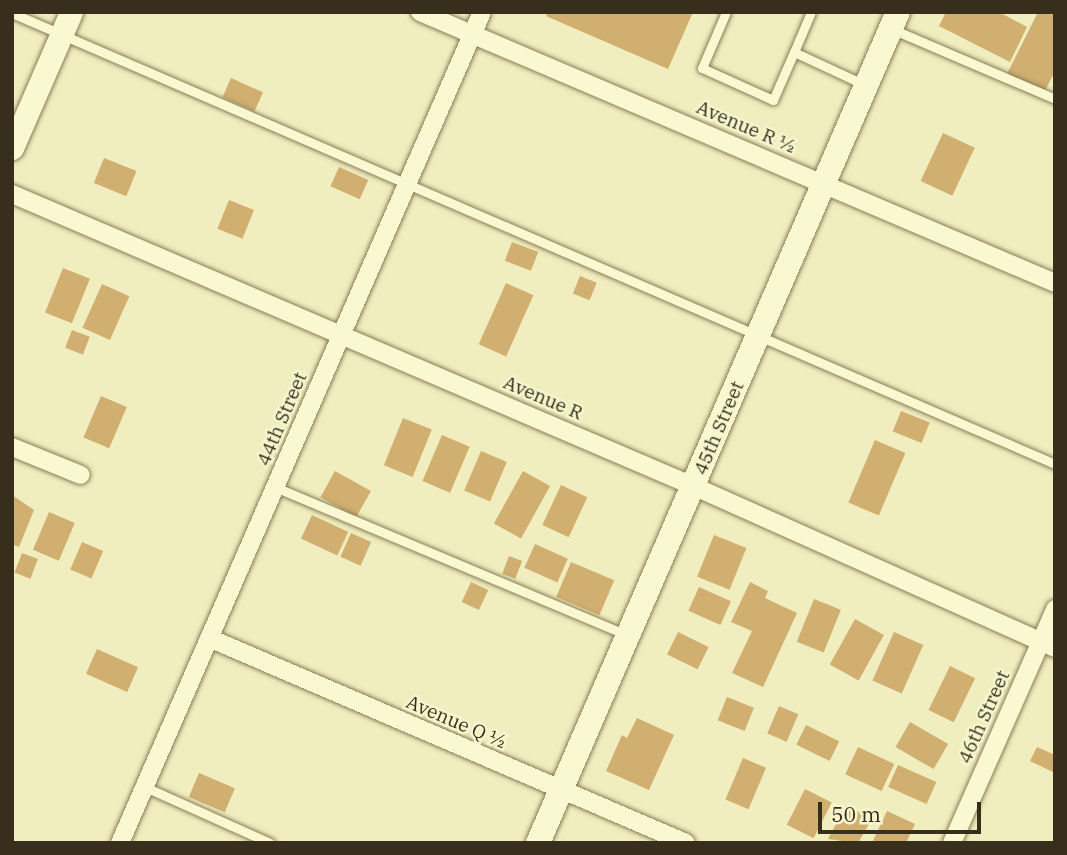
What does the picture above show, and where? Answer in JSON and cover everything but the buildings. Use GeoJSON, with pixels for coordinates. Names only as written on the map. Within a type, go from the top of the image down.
{"type":"FeatureCollection","features":[{"type":"Feature","properties":{"kind":"main road","name":"45th Street"},"geometry":{"type":"LineString","coordinates":[[538,843],[894,21]]}},
{"type":"Feature","properties":{"kind":"street"},"geometry":{"type":"LineString","coordinates":[[12,148],[71,12]]}},
{"type":"Feature","properties":{"kind":"street","name":"Avenue R ½"},"geometry":{"type":"LineString","coordinates":[[420,12],[1055,283]]}},
{"type":"Feature","properties":{"kind":"street","name":"44th Street"},"geometry":{"type":"LineString","coordinates":[[121,843],[482,12]]}},
{"type":"Feature","properties":{"kind":"street","name":"Avenue R"},"geometry":{"type":"LineString","coordinates":[[12,194],[693,486],[1047,645]]}},
{"type":"Feature","properties":{"kind":"street"},"geometry":{"type":"LineString","coordinates":[[12,447],[81,475]]}},
{"type":"Feature","properties":{"kind":"street","name":"46th Street"},"geometry":{"type":"LineString","coordinates":[[952,843],[1047,645],[1055,609]]}},
{"type":"Feature","properties":{"kind":"street","name":"Avenue Q ½"},"geometry":{"type":"LineString","coordinates":[[209,638],[686,843]]}},
{"type":"Feature","properties":{"kind":"lane"},"geometry":{"type":"LineString","coordinates":[[726,12],[702,68],[773,100],[811,12]]}},
{"type":"Feature","properties":{"kind":"lane"},"geometry":{"type":"LineString","coordinates":[[12,13],[758,338],[1055,464]]}},
{"type":"Feature","properties":{"kind":"lane"},"geometry":{"type":"LineString","coordinates":[[894,21],[1055,99]]}},
{"type":"Feature","properties":{"kind":"lane"},"geometry":{"type":"LineString","coordinates":[[794,52],[866,85]]}},
{"type":"Feature","properties":{"kind":"lane"},"geometry":{"type":"LineString","coordinates":[[275,487],[629,636]]}},
{"type":"Feature","properties":{"kind":"lane"},"geometry":{"type":"LineString","coordinates":[[145,787],[270,843]]}}]}
